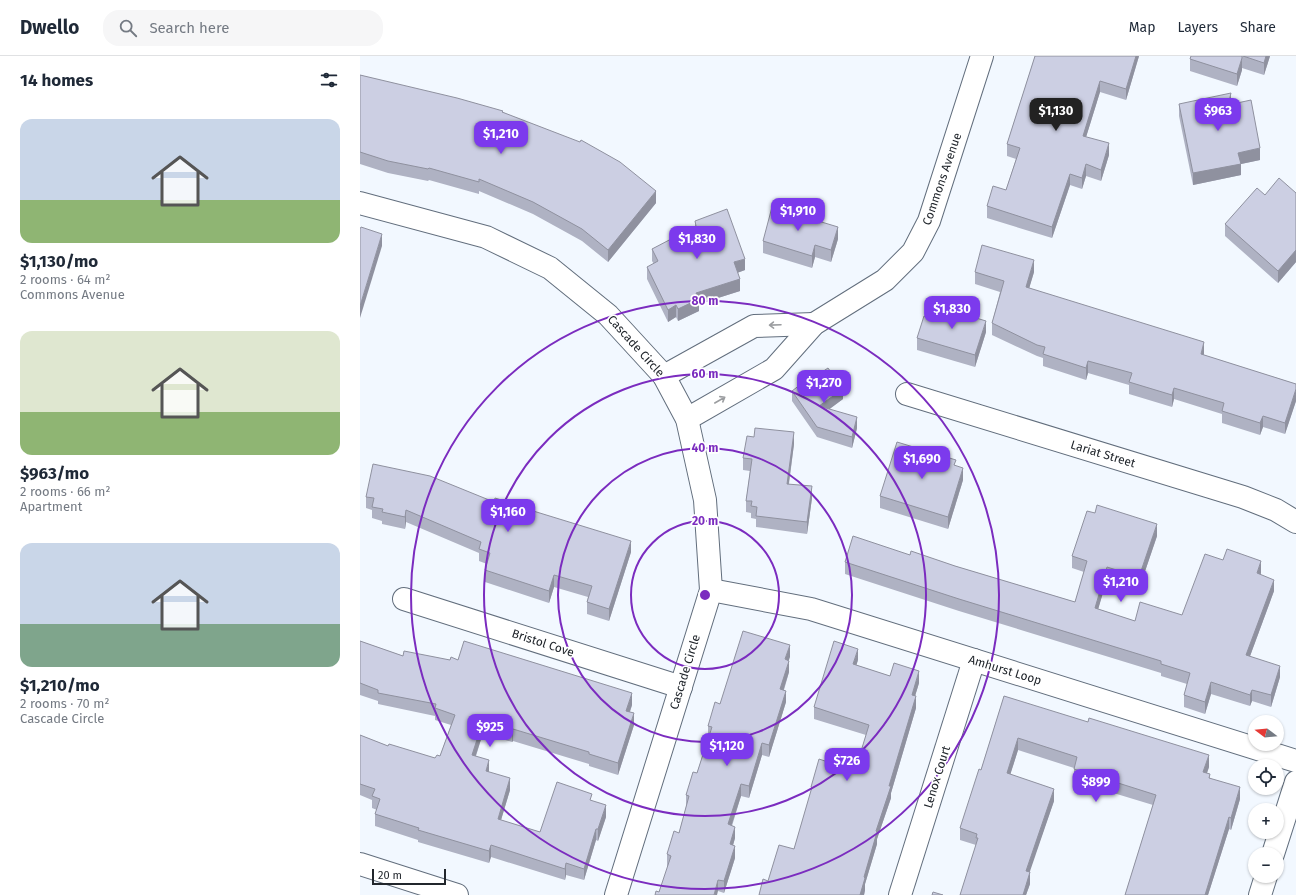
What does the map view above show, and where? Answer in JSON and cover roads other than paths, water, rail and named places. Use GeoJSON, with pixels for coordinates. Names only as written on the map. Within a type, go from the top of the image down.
{"type":"FeatureCollection","features":[{"type":"Feature","properties":{"kind":"street","name":"Commons Avenue"},"geometry":{"type":"LineString","coordinates":[[687,419],[774,369],[814,324],[885,280],[913,252],[930,221],[982,56]]}},
{"type":"Feature","properties":{"kind":"street","name":"Cascade Circle"},"geometry":{"type":"LineString","coordinates":[[360,203],[486,237],[550,268],[608,315],[664,376],[687,419],[705,500],[711,590],[616,895]]}},
{"type":"Feature","properties":{"kind":"street","name":"Commons Avenue"},"geometry":{"type":"LineString","coordinates":[[664,376],[754,326],[814,324]]}},
{"type":"Feature","properties":{"kind":"street","name":"Lariat Street"},"geometry":{"type":"LineString","coordinates":[[907,394],[1243,497],[1276,510],[1296,522]]}},
{"type":"Feature","properties":{"kind":"street","name":"Amhurst Loop"},"geometry":{"type":"LineString","coordinates":[[711,590],[811,609],[1296,761]]}},
{"type":"Feature","properties":{"kind":"street","name":"Bristol Cove"},"geometry":{"type":"LineString","coordinates":[[404,599],[681,687]]}},
{"type":"Feature","properties":{"kind":"street","name":"Lenox Court"},"geometry":{"type":"LineString","coordinates":[[900,895],[974,660]]}},
{"type":"Feature","properties":{"kind":"street"},"geometry":{"type":"LineString","coordinates":[[1275,847],[1296,782]]}},
{"type":"Feature","properties":{"kind":"street"},"geometry":{"type":"LineString","coordinates":[[360,864],[456,895]]}},
{"type":"Feature","properties":{"kind":"street"},"geometry":{"type":"LineString","coordinates":[[1260,895],[1264,883]]}}]}
